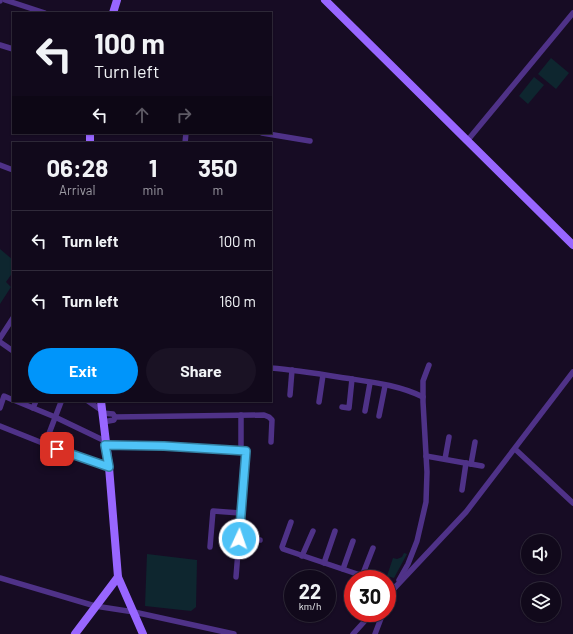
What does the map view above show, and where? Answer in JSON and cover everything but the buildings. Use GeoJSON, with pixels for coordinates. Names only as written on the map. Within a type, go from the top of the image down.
{"type":"FeatureCollection","features":[{"type":"Feature","properties":{"kind":"street"},"geometry":{"type":"LineString","coordinates":[[5,0],[42,12]]}},
{"type":"Feature","properties":{"kind":"street"},"geometry":{"type":"LineString","coordinates":[[112,12],[117,0]]}},
{"type":"Feature","properties":{"kind":"street"},"geometry":{"type":"LineString","coordinates":[[325,0],[468,139],[573,237]]}},
{"type":"Feature","properties":{"kind":"street"},"geometry":{"type":"LineString","coordinates":[[332,0],[573,245]]}},
{"type":"Feature","properties":{"kind":"street"},"geometry":{"type":"LineString","coordinates":[[468,139],[573,13]]}},
{"type":"Feature","properties":{"kind":"street"},"geometry":{"type":"LineString","coordinates":[[0,45],[12,49]]}},
{"type":"Feature","properties":{"kind":"street"},"geometry":{"type":"LineString","coordinates":[[267,134],[310,142]]}},
{"type":"Feature","properties":{"kind":"street"},"geometry":{"type":"LineString","coordinates":[[0,165],[12,170]]}},
{"type":"Feature","properties":{"kind":"street"},"geometry":{"type":"LineString","coordinates":[[0,338],[12,320]]}},
{"type":"Feature","properties":{"kind":"street"},"geometry":{"type":"LineString","coordinates":[[0,342],[12,350]]}},
{"type":"Feature","properties":{"kind":"street"},"geometry":{"type":"LineString","coordinates":[[396,584],[408,564],[417,540],[426,502],[423,381],[429,365]]}},
{"type":"Feature","properties":{"kind":"street"},"geometry":{"type":"LineString","coordinates":[[272,368],[352,379],[411,391],[423,397]]}},
{"type":"Feature","properties":{"kind":"street"},"geometry":{"type":"LineString","coordinates":[[290,395],[292,370]]}},
{"type":"Feature","properties":{"kind":"street"},"geometry":{"type":"LineString","coordinates":[[396,585],[466,512],[573,372]]}},
{"type":"Feature","properties":{"kind":"street"},"geometry":{"type":"LineString","coordinates":[[319,402],[323,375]]}},
{"type":"Feature","properties":{"kind":"street"},"geometry":{"type":"LineString","coordinates":[[342,407],[349,408],[352,379]]}},
{"type":"Feature","properties":{"kind":"street"},"geometry":{"type":"LineString","coordinates":[[365,411],[370,383]]}},
{"type":"Feature","properties":{"kind":"street"},"geometry":{"type":"LineString","coordinates":[[379,416],[385,386]]}},
{"type":"Feature","properties":{"kind":"street"},"geometry":{"type":"LineString","coordinates":[[0,408],[4,396],[12,400]]}},
{"type":"Feature","properties":{"kind":"street"},"geometry":{"type":"LineString","coordinates":[[18,402],[55,417],[105,443],[246,451],[236,577]]}},
{"type":"Feature","properties":{"kind":"street"},"geometry":{"type":"LineString","coordinates":[[33,408],[36,402]]}},
{"type":"Feature","properties":{"kind":"street"},"geometry":{"type":"LineString","coordinates":[[44,444],[61,402]]}},
{"type":"Feature","properties":{"kind":"street"},"geometry":{"type":"LineString","coordinates":[[89,402],[102,415],[114,420],[115,417],[264,415],[272,420],[272,442]]}},
{"type":"Feature","properties":{"kind":"street"},"geometry":{"type":"LineString","coordinates":[[100,402],[109,467],[118,577],[144,634]]}},
{"type":"Feature","properties":{"kind":"street"},"geometry":{"type":"LineString","coordinates":[[241,416],[241,444]]}},
{"type":"Feature","properties":{"kind":"street"},"geometry":{"type":"LineString","coordinates":[[0,426],[44,444],[109,467]]}},
{"type":"Feature","properties":{"kind":"street"},"geometry":{"type":"LineString","coordinates":[[445,459],[449,437]]}},
{"type":"Feature","properties":{"kind":"street"},"geometry":{"type":"LineString","coordinates":[[462,490],[468,463],[475,442]]}},
{"type":"Feature","properties":{"kind":"street"},"geometry":{"type":"LineString","coordinates":[[514,449],[573,504]]}},
{"type":"Feature","properties":{"kind":"street"},"geometry":{"type":"LineString","coordinates":[[426,456],[482,466]]}},
{"type":"Feature","properties":{"kind":"street"},"geometry":{"type":"LineString","coordinates":[[210,547],[213,512],[240,513]]}},
{"type":"Feature","properties":{"kind":"street"},"geometry":{"type":"LineString","coordinates":[[291,522],[282,547],[283,549],[343,569],[353,541]]}},
{"type":"Feature","properties":{"kind":"street"},"geometry":{"type":"LineString","coordinates":[[302,556],[313,531]]}},
{"type":"Feature","properties":{"kind":"street"},"geometry":{"type":"LineString","coordinates":[[324,563],[335,532]]}},
{"type":"Feature","properties":{"kind":"street"},"geometry":{"type":"LineString","coordinates":[[239,539],[260,540]]}},
{"type":"Feature","properties":{"kind":"street"},"geometry":{"type":"LineString","coordinates":[[364,570],[373,548]]}},
{"type":"Feature","properties":{"kind":"street"},"geometry":{"type":"LineString","coordinates":[[75,634],[118,577]]}},
{"type":"Feature","properties":{"kind":"street"},"geometry":{"type":"LineString","coordinates":[[0,578],[95,606],[134,612],[234,634]]}},
{"type":"Feature","properties":{"kind":"street"},"geometry":{"type":"LineString","coordinates":[[353,634],[364,622]]}},
{"type":"Feature","properties":{"kind":"street"},"geometry":{"type":"LineString","coordinates":[[375,634],[380,622]]}},
{"type":"Feature","properties":{"kind":"shaded area"},"geometry":{"type":"Polygon","coordinates":[[[551,58],[569,73],[556,89],[538,74],[551,58]]]}},
{"type":"Feature","properties":{"kind":"shaded area"},"geometry":{"type":"Polygon","coordinates":[[[534,77],[544,85],[528,104],[519,96],[534,77]]]}},
{"type":"Feature","properties":{"kind":"shaded area"},"geometry":{"type":"Polygon","coordinates":[[[0,249],[12,259],[12,273],[6,282],[11,287],[0,304],[0,249]]]}},
{"type":"Feature","properties":{"kind":"shaded area"},"geometry":{"type":"Polygon","coordinates":[[[404,553],[407,554],[396,574],[396,570],[389,570],[393,558],[397,559],[402,557],[404,553]]]}},
{"type":"Feature","properties":{"kind":"shaded area"},"geometry":{"type":"Polygon","coordinates":[[[147,554],[197,560],[196,607],[191,611],[145,606],[147,554]]]}},
{"type":"Feature","properties":{"kind":"route"},"geometry":{"type":"LineString","coordinates":[[57,449],[109,467],[105,445],[164,446],[246,451],[239,539]]}}]}
